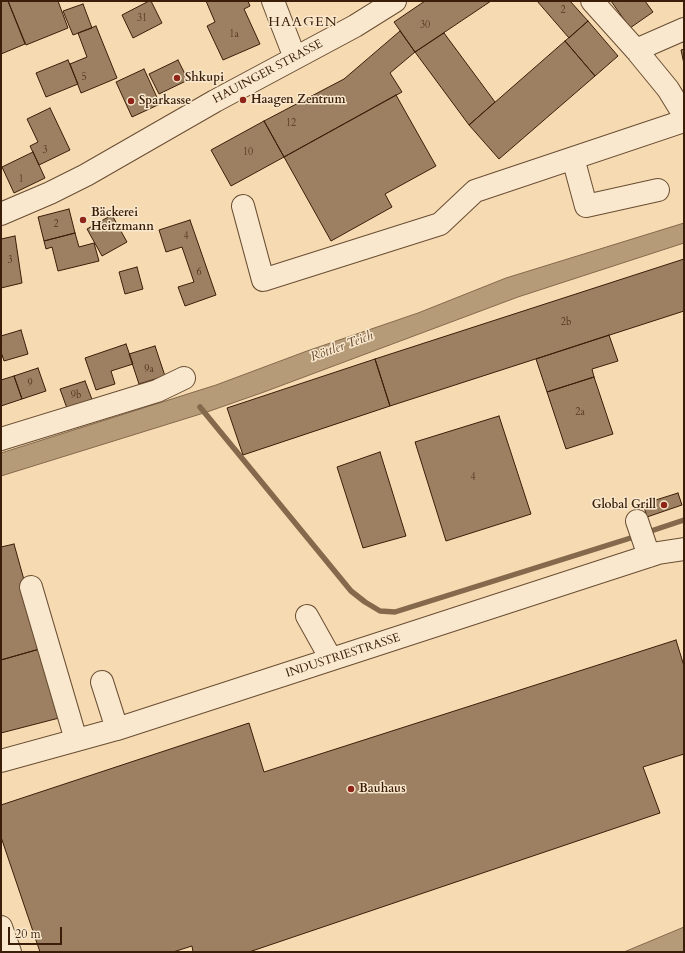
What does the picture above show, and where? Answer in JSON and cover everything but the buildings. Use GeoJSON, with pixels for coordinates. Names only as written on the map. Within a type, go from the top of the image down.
{"type":"FeatureCollection","features":[{"type":"Feature","properties":{"kind":"street"},"geometry":{"type":"LineString","coordinates":[[273,1],[295,58]]}},
{"type":"Feature","properties":{"kind":"street","name":"HAUINGER STRASSE"},"geometry":{"type":"LineString","coordinates":[[7,212],[86,175],[221,98],[354,26],[395,1]]}},
{"type":"Feature","properties":{"kind":"street"},"geometry":{"type":"LineString","coordinates":[[592,1],[636,50],[668,89],[684,115]]}},
{"type":"Feature","properties":{"kind":"street"},"geometry":{"type":"LineString","coordinates":[[636,50],[684,29]]}},
{"type":"Feature","properties":{"kind":"street"},"geometry":{"type":"LineString","coordinates":[[243,206],[263,280],[440,224],[475,191],[684,121]]}},
{"type":"Feature","properties":{"kind":"street"},"geometry":{"type":"LineString","coordinates":[[573,158],[586,206],[658,190]]}},
{"type":"Feature","properties":{"kind":"street"},"geometry":{"type":"LineString","coordinates":[[1,439],[157,391],[184,378]]}},
{"type":"Feature","properties":{"kind":"street"},"geometry":{"type":"LineString","coordinates":[[637,521],[647,548]]}},
{"type":"Feature","properties":{"kind":"street","name":"INDUSTRIESTRASSE"},"geometry":{"type":"LineString","coordinates":[[8,759],[117,729],[331,659],[647,548],[662,552],[684,548]]}},
{"type":"Feature","properties":{"kind":"street"},"geometry":{"type":"LineString","coordinates":[[31,587],[76,740]]}},
{"type":"Feature","properties":{"kind":"street"},"geometry":{"type":"LineString","coordinates":[[307,616],[331,659]]}},
{"type":"Feature","properties":{"kind":"street"},"geometry":{"type":"LineString","coordinates":[[102,682],[117,729]]}},
{"type":"Feature","properties":{"kind":"street"},"geometry":{"type":"LineString","coordinates":[[1,779],[8,759]]}},
{"type":"Feature","properties":{"kind":"street"},"geometry":{"type":"LineString","coordinates":[[1,927],[10,952]]}},
{"type":"Feature","properties":{"kind":"water","name":"Röttler Teich"},"geometry":{"type":"Polygon","coordinates":[[[684,223],[684,243],[518,297],[207,412],[1,476],[1,453],[216,385],[307,351],[418,313],[506,278],[684,223]]]}},
{"type":"Feature","properties":{"kind":"water"},"geometry":{"type":"Polygon","coordinates":[[[684,927],[684,952],[624,952],[684,927]]]}},
{"type":"Feature","properties":{"kind":"waterway"},"geometry":{"type":"LineString","coordinates":[[200,407],[351,591],[380,611],[395,612],[637,536]]}},
{"type":"Feature","properties":{"kind":"waterway"},"geometry":{"type":"LineString","coordinates":[[645,533],[684,520]]}},
{"type":"Feature","properties":{"kind":"place","name":"Shkupi"},"geometry":{"type":"Point","coordinates":[177,78]}},
{"type":"Feature","properties":{"kind":"place","name":"Haagen Zentrum"},"geometry":{"type":"Point","coordinates":[243,100]}},
{"type":"Feature","properties":{"kind":"place","name":"Sparkasse"},"geometry":{"type":"Point","coordinates":[131,101]}},
{"type":"Feature","properties":{"kind":"place","name":"Bäckerei Heitzmann"},"geometry":{"type":"Point","coordinates":[83,220]}},
{"type":"Feature","properties":{"kind":"place","name":"Global Grill"},"geometry":{"type":"Point","coordinates":[664,505]}},
{"type":"Feature","properties":{"kind":"place","name":"Bauhaus"},"geometry":{"type":"Point","coordinates":[351,789]}},
{"type":"Feature","properties":{"kind":"district","name":"HAAGEN"},"geometry":{"type":"Point","coordinates":[303,23]}}]}
